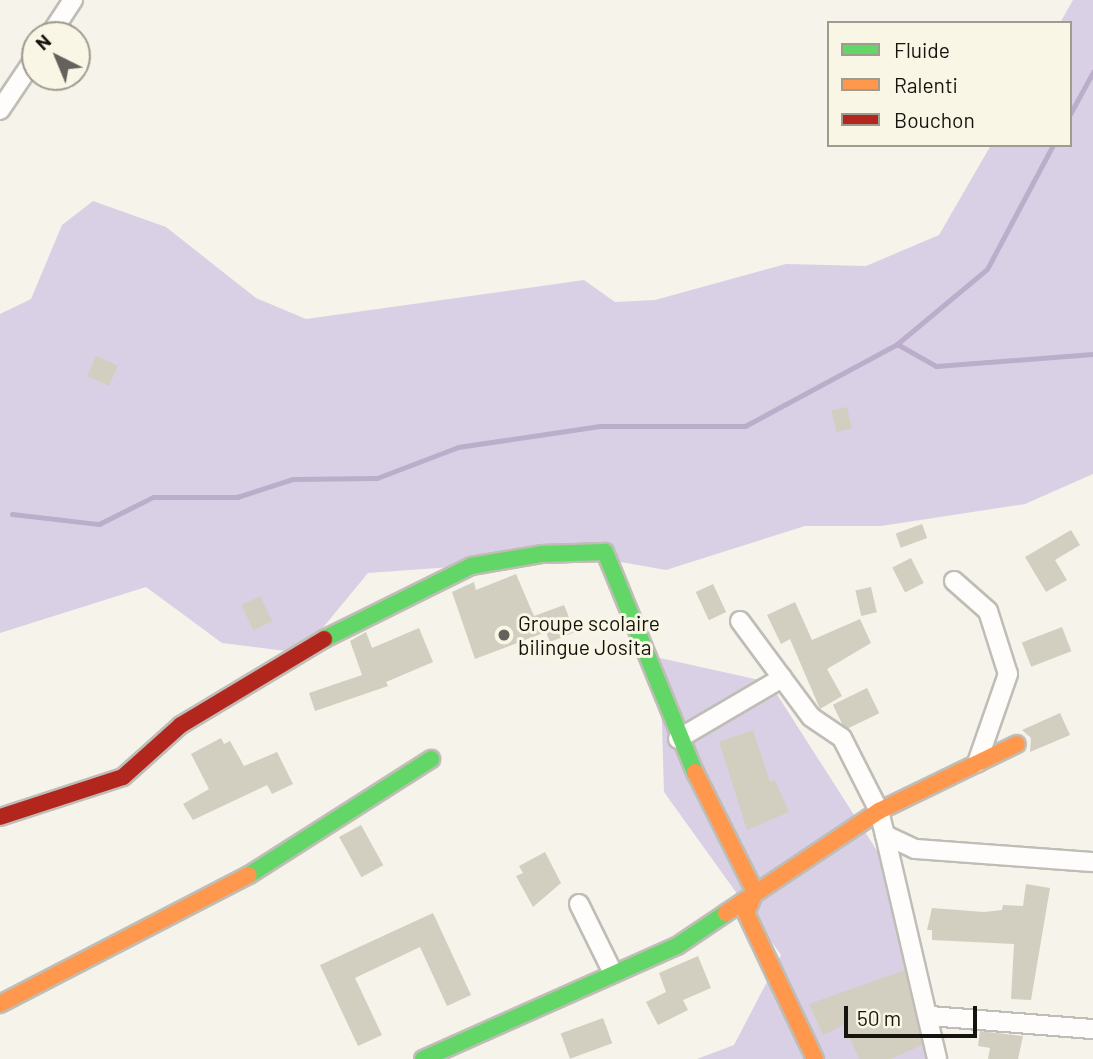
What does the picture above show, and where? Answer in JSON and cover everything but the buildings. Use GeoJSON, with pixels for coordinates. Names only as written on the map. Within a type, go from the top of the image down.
{"type":"FeatureCollection","features":[{"type":"Feature","properties":{"kind":"street"},"geometry":{"type":"LineString","coordinates":[[59,21],[73,0]]}},
{"type":"Feature","properties":{"kind":"street"},"geometry":{"type":"LineString","coordinates":[[0,110],[21,79]]}},
{"type":"Feature","properties":{"kind":"street"},"geometry":{"type":"LineString","coordinates":[[0,817],[123,777],[181,725],[358,618],[471,566],[541,554],[605,552],[678,739],[755,892],[746,913],[815,1059]]}},
{"type":"Feature","properties":{"kind":"street"},"geometry":{"type":"LineString","coordinates":[[954,581],[988,611],[1008,674],[977,763]]}},
{"type":"Feature","properties":{"kind":"street"},"geometry":{"type":"LineString","coordinates":[[740,621],[811,717],[842,738],[879,811],[930,1016],[937,1059]]}},
{"type":"Feature","properties":{"kind":"street"},"geometry":{"type":"LineString","coordinates":[[678,739],[782,678]]}},
{"type":"Feature","properties":{"kind":"street"},"geometry":{"type":"LineString","coordinates":[[424,1059],[677,946],[879,811],[1017,744]]}},
{"type":"Feature","properties":{"kind":"street"},"geometry":{"type":"LineString","coordinates":[[0,1004],[181,914],[314,837],[431,759]]}},
{"type":"Feature","properties":{"kind":"street"},"geometry":{"type":"LineString","coordinates":[[885,835],[915,849],[1093,862]]}},
{"type":"Feature","properties":{"kind":"street"},"geometry":{"type":"LineString","coordinates":[[579,904],[613,973]]}},
{"type":"Feature","properties":{"kind":"street"},"geometry":{"type":"LineString","coordinates":[[930,1016],[1093,1029]]}},
{"type":"Feature","properties":{"kind":"shaded area"},"geometry":{"type":"Polygon","coordinates":[[[1073,0],[1093,0],[1093,474],[1025,504],[881,526],[805,526],[666,570],[592,557],[368,573],[302,653],[222,643],[146,587],[0,633],[0,314],[31,299],[62,225],[93,201],[166,227],[256,298],[306,319],[584,280],[615,302],[655,300],[786,264],[866,266],[939,235],[990,147],[1072,147],[1072,21],[1061,21],[1073,0]]]}},
{"type":"Feature","properties":{"kind":"shaded area"},"geometry":{"type":"Polygon","coordinates":[[[660,658],[769,682],[897,882],[929,1059],[697,1059],[734,1045],[781,955],[664,792],[660,658]]]}},
{"type":"Feature","properties":{"kind":"waterway"},"geometry":{"type":"LineString","coordinates":[[1072,110],[1093,72]]}},
{"type":"Feature","properties":{"kind":"waterway"},"geometry":{"type":"LineString","coordinates":[[12,514],[99,524],[153,497],[237,497],[293,479],[377,478],[458,447],[601,426],[745,426],[897,344],[987,269],[1052,147]]}},
{"type":"Feature","properties":{"kind":"waterway"},"geometry":{"type":"LineString","coordinates":[[897,344],[936,366],[1093,354]]}},
{"type":"Feature","properties":{"kind":"traffic: fast"},"geometry":{"type":"LineString","coordinates":[[324,639],[471,566],[541,554],[605,552],[695,772]]}},
{"type":"Feature","properties":{"kind":"traffic: fast"},"geometry":{"type":"LineString","coordinates":[[249,875],[431,759]]}},
{"type":"Feature","properties":{"kind":"traffic: fast"},"geometry":{"type":"LineString","coordinates":[[423,1059],[677,946],[726,913]]}},
{"type":"Feature","properties":{"kind":"traffic: slow"},"geometry":{"type":"LineString","coordinates":[[726,913],[879,811],[1017,744]]}},
{"type":"Feature","properties":{"kind":"traffic: slow"},"geometry":{"type":"LineString","coordinates":[[695,772],[755,892],[746,913],[815,1059]]}},
{"type":"Feature","properties":{"kind":"traffic: slow"},"geometry":{"type":"LineString","coordinates":[[0,1004],[249,875]]}},
{"type":"Feature","properties":{"kind":"traffic: jam"},"geometry":{"type":"LineString","coordinates":[[0,817],[123,777],[181,725],[324,639]]}},
{"type":"Feature","properties":{"kind":"place","name":"Groupe scolaire bilingue Josita"},"geometry":{"type":"Point","coordinates":[504,635]}}]}
